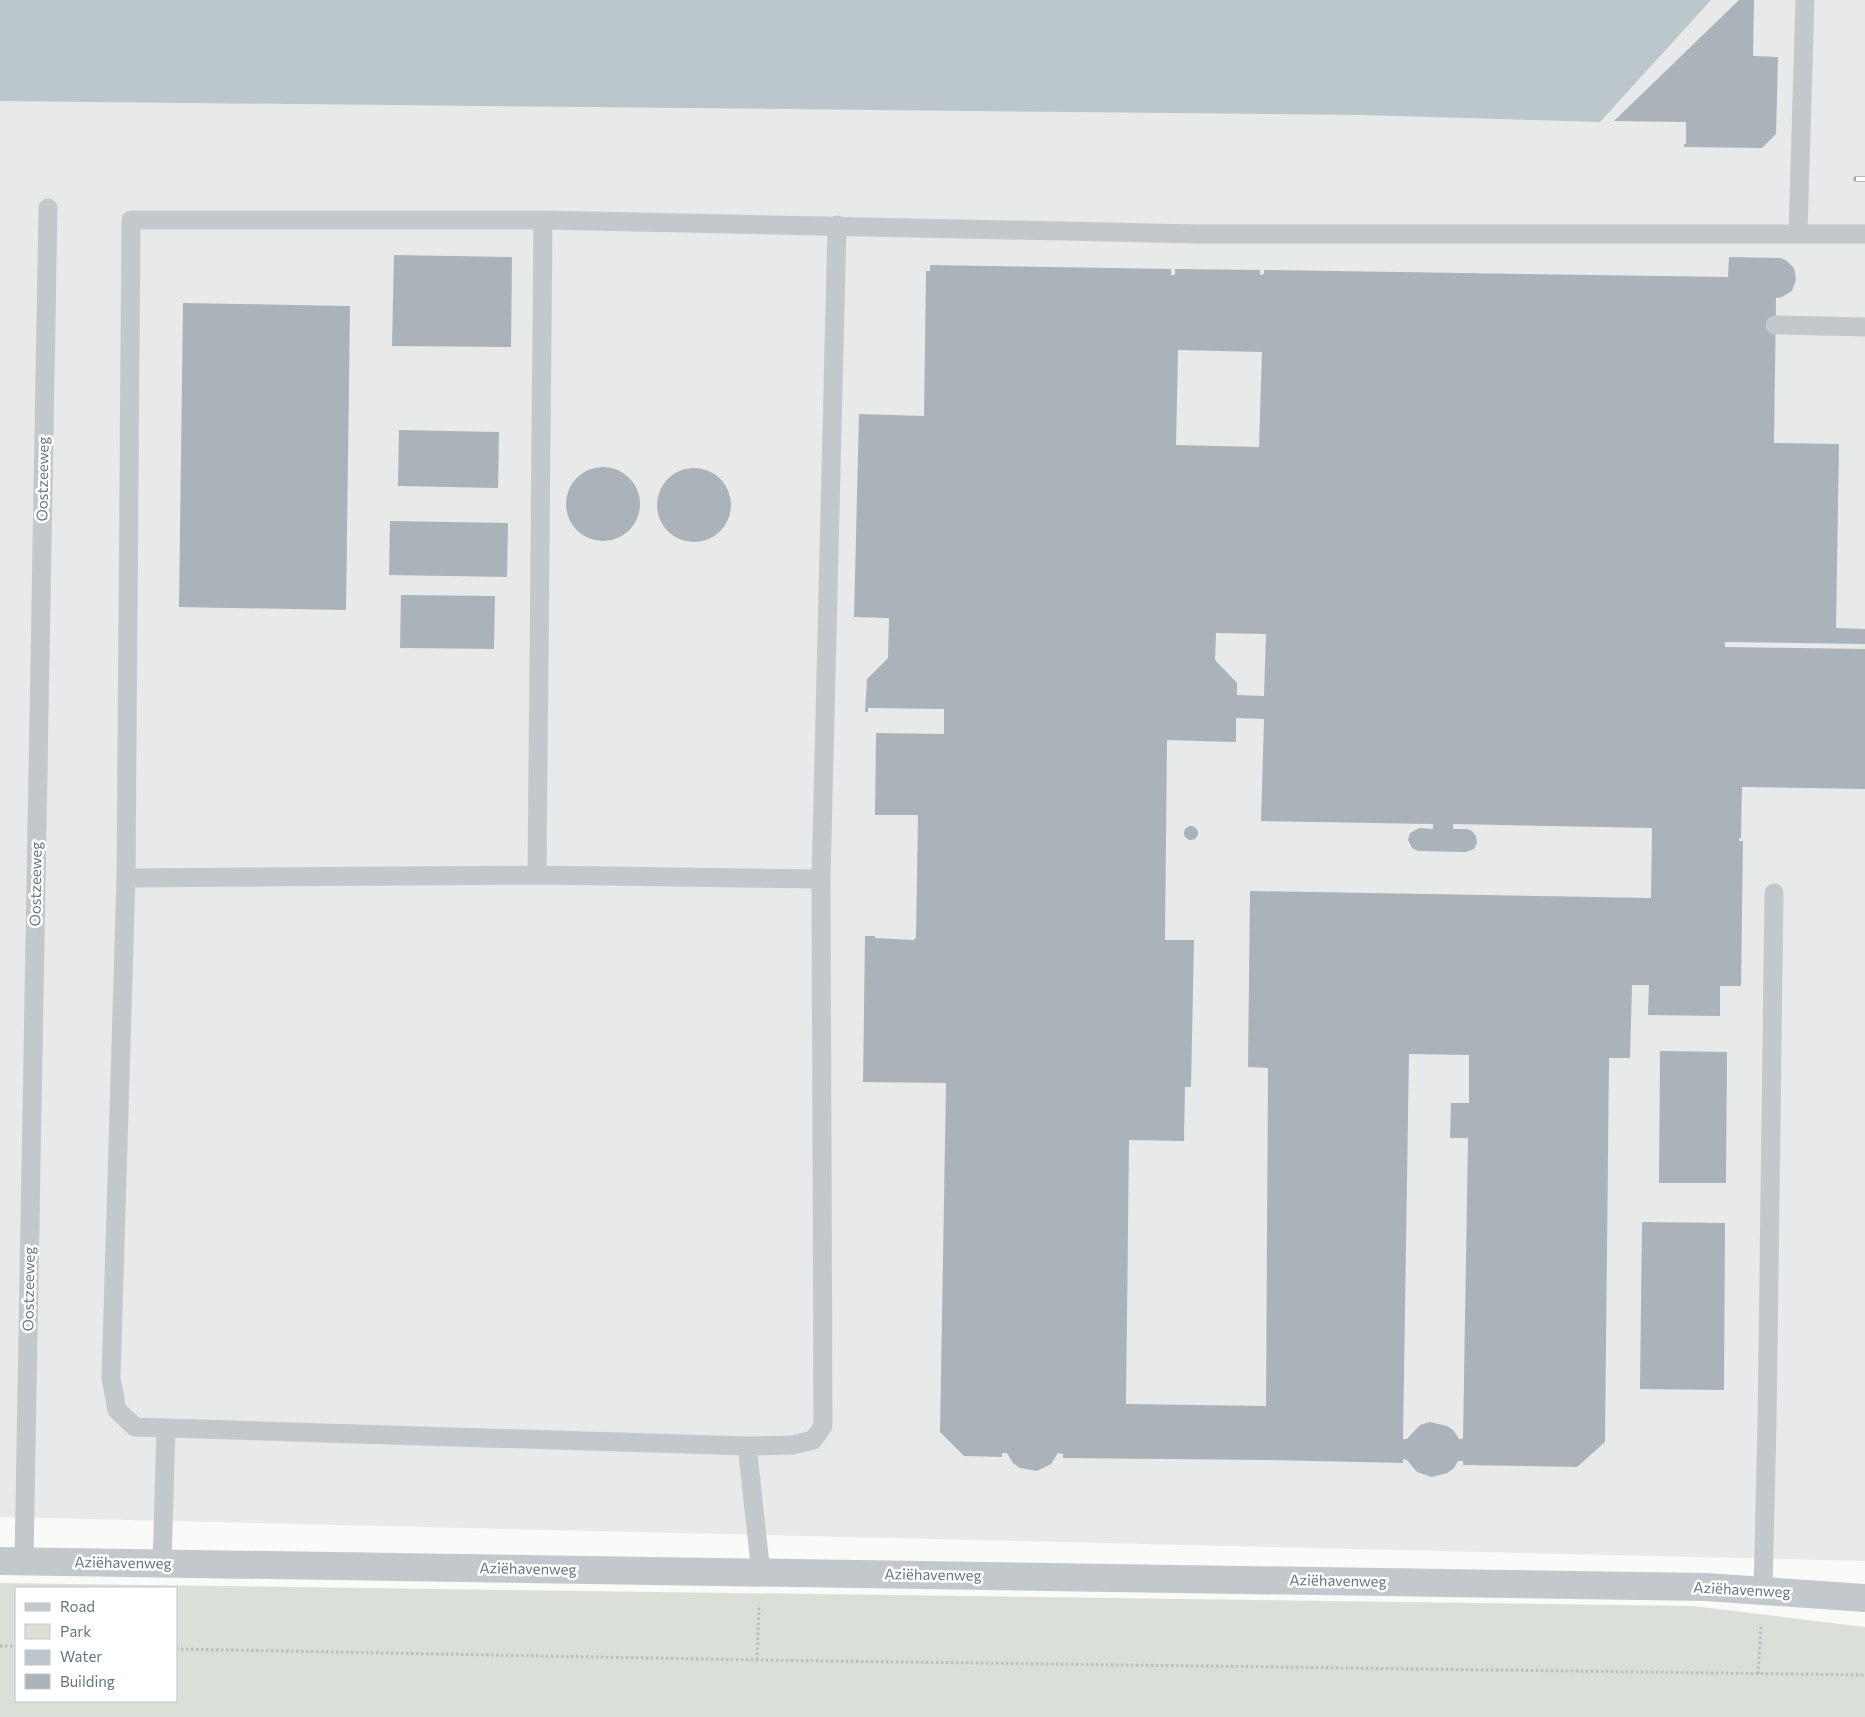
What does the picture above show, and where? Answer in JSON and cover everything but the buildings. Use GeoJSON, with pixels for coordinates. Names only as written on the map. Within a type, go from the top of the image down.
{"type":"FeatureCollection","features":[{"type":"Feature","properties":{"kind":"street","name":"Aziëhavenweg"},"geometry":{"type":"LineString","coordinates":[[12,1561],[1696,1586],[1865,1598]]}},
{"type":"Feature","properties":{"kind":"lane"},"geometry":{"type":"LineString","coordinates":[[1798,233],[1805,0]]}},
{"type":"Feature","properties":{"kind":"lane","name":"Oostzeeweg"},"geometry":{"type":"LineString","coordinates":[[12,1561],[48,208]]}},
{"type":"Feature","properties":{"kind":"lane"},"geometry":{"type":"LineString","coordinates":[[837,225],[820,879],[824,1426],[813,1440],[793,1445],[747,1446],[135,1427],[117,1410],[111,1378],[126,878],[131,220],[543,220],[837,225],[1199,234],[1798,233],[1864,236]]}},
{"type":"Feature","properties":{"kind":"lane"},"geometry":{"type":"LineString","coordinates":[[537,875],[543,220]]}},
{"type":"Feature","properties":{"kind":"lane"},"geometry":{"type":"LineString","coordinates":[[1775,325],[1865,327]]}},
{"type":"Feature","properties":{"kind":"lane"},"geometry":{"type":"LineString","coordinates":[[126,878],[537,875],[820,879]]}},
{"type":"Feature","properties":{"kind":"lane"},"geometry":{"type":"LineString","coordinates":[[1763,1590],[1774,893]]}},
{"type":"Feature","properties":{"kind":"lane"},"geometry":{"type":"LineString","coordinates":[[162,1564],[166,1429]]}},
{"type":"Feature","properties":{"kind":"lane"},"geometry":{"type":"LineString","coordinates":[[747,1446],[761,1573]]}},
{"type":"Feature","properties":{"kind":"path"},"geometry":{"type":"LineString","coordinates":[[757,1660],[761,1573]]}},
{"type":"Feature","properties":{"kind":"path"},"geometry":{"type":"LineString","coordinates":[[1758,1674],[1763,1590]]}},
{"type":"Feature","properties":{"kind":"path"},"geometry":{"type":"LineString","coordinates":[[0,1646],[15,1646]]}},
{"type":"Feature","properties":{"kind":"path"},"geometry":{"type":"LineString","coordinates":[[178,1649],[757,1660],[1865,1675]]}},
{"type":"Feature","properties":{"kind":"shaded area"},"geometry":{"type":"Polygon","coordinates":[[[0,0],[1865,0],[1865,1561],[0,1517],[0,0]]]}},
{"type":"Feature","properties":{"kind":"green space"},"geometry":{"type":"Polygon","coordinates":[[[0,1583],[1693,1606],[1865,1627],[1865,1717],[0,1717],[0,1583]]]}},
{"type":"Feature","properties":{"kind":"water"},"geometry":{"type":"Polygon","coordinates":[[[0,0],[1711,0],[1600,122],[1362,115],[0,101],[0,0]]]}},
{"type":"Feature","properties":{"kind":"railway"},"geometry":{"type":"LineString","coordinates":[[1856,179],[1865,179]]}}]}
